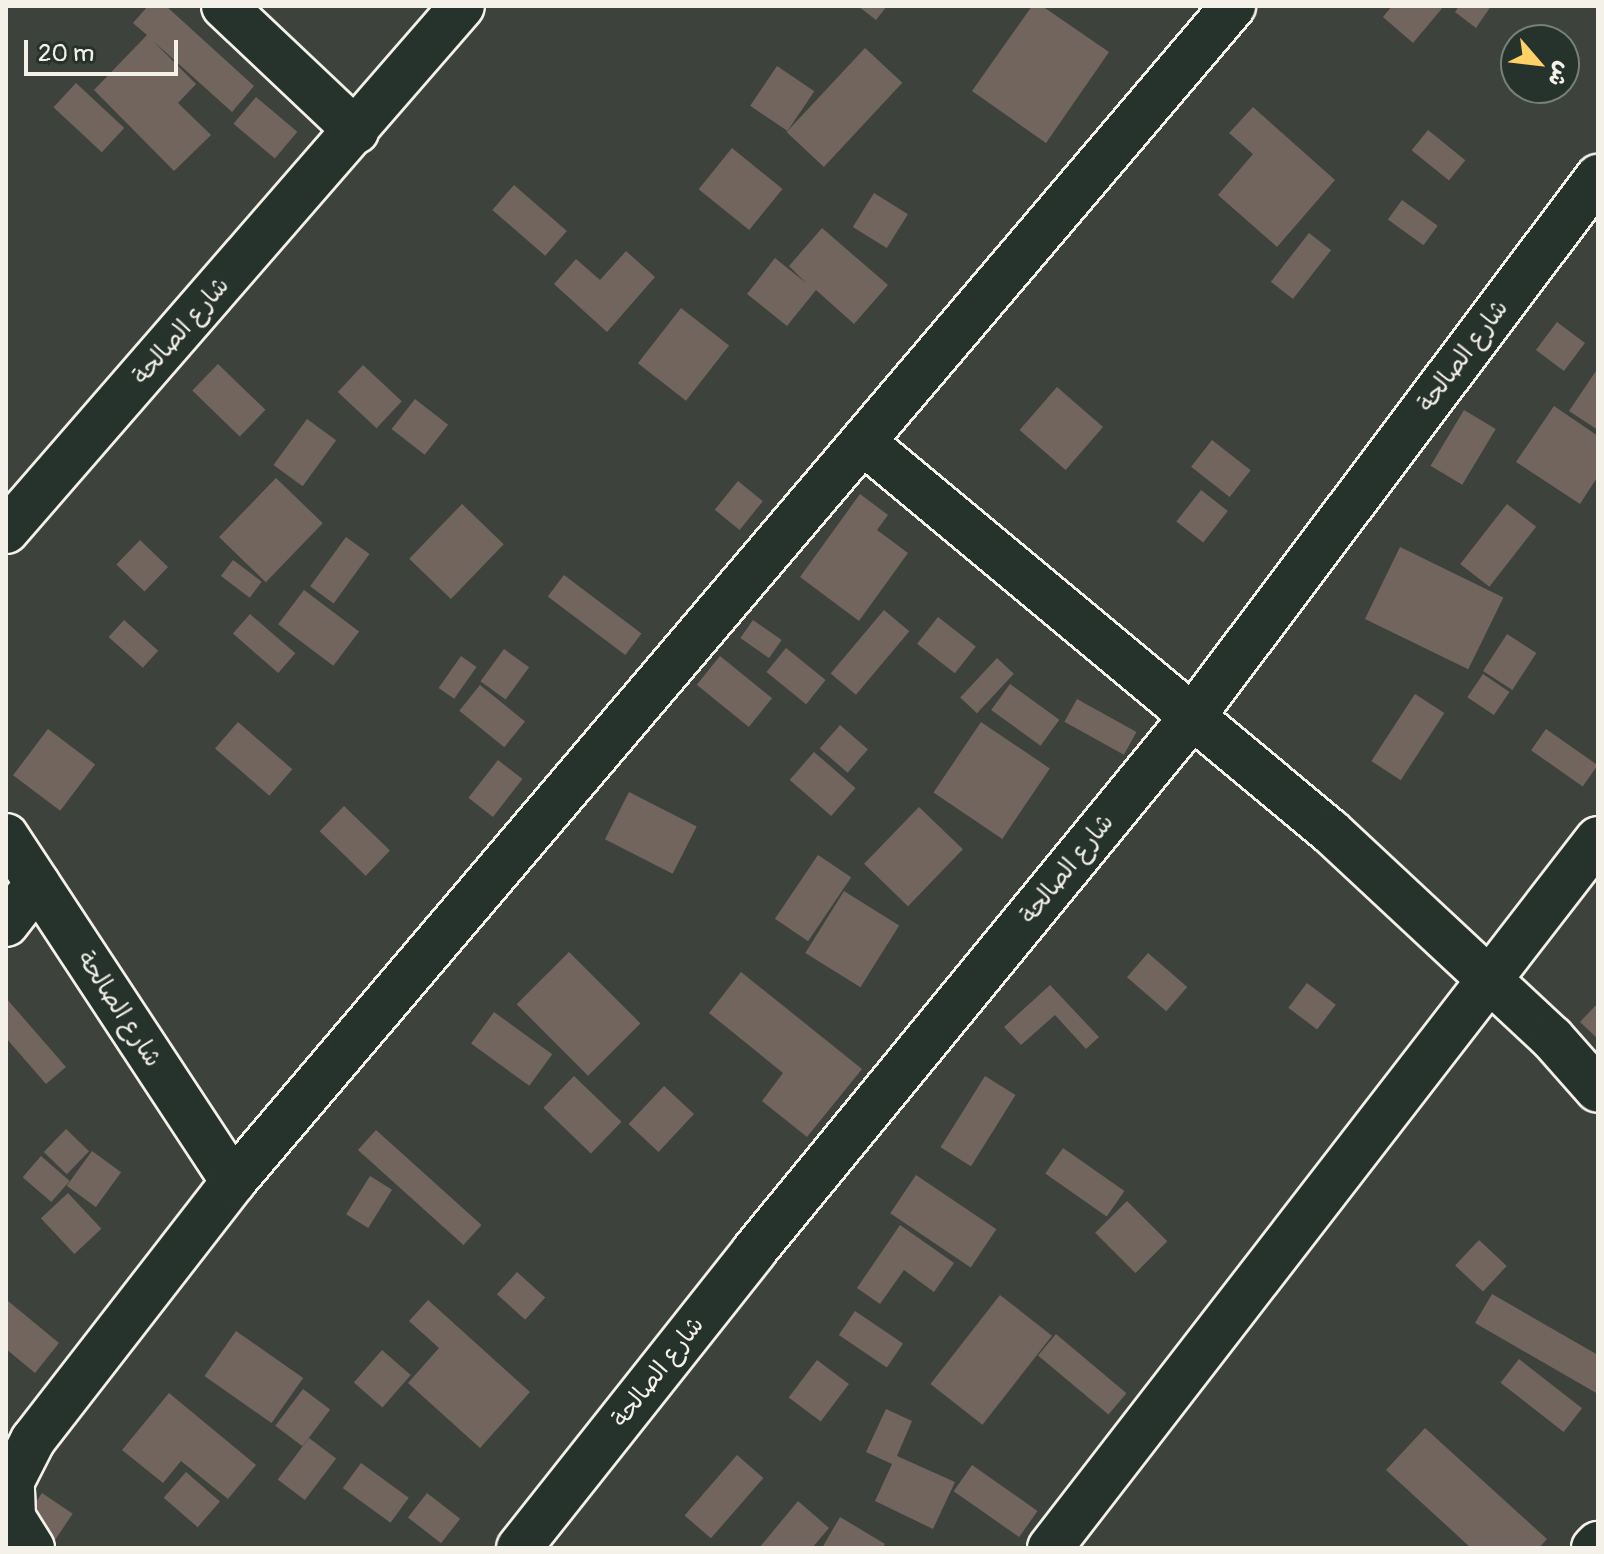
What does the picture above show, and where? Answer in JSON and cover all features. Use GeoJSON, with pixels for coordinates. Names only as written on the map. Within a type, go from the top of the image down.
{"type":"FeatureCollection","features":[{"type":"Feature","properties":{"kind":"street"},"geometry":{"type":"LineString","coordinates":[[224,6],[356,131]]}},
{"type":"Feature","properties":{"kind":"street","name":"شارع الصالحة"},"geometry":{"type":"LineString","coordinates":[[6,531],[462,6]]}},
{"type":"Feature","properties":{"kind":"street"},"geometry":{"type":"LineString","coordinates":[[32,1548],[13,1518],[12,1481],[33,1440],[233,1182],[1233,6]]}},
{"type":"Feature","properties":{"kind":"street","name":"شارع الصالحة"},"geometry":{"type":"LineString","coordinates":[[519,1548],[754,1251],[1192,717],[1598,177]]}},
{"type":"Feature","properties":{"kind":"street"},"geometry":{"type":"LineString","coordinates":[[863,442],[1331,832],[1488,979],[1598,1090]]}},
{"type":"Feature","properties":{"kind":"street","name":"شارع الصالحة"},"geometry":{"type":"LineString","coordinates":[[6,836],[233,1182]]}},
{"type":"Feature","properties":{"kind":"street"},"geometry":{"type":"LineString","coordinates":[[1050,1548],[1598,839]]}},
{"type":"Feature","properties":{"kind":"street"},"geometry":{"type":"LineString","coordinates":[[6,924],[37,884]]}},
{"type":"Feature","properties":{"kind":"building"},"geometry":{"type":"Polygon","coordinates":[[[148,6],[166,6],[254,86],[232,112],[152,40],[196,84],[178,103],[211,135],[174,171],[94,90],[147,35],[133,23],[148,6]]]}},
{"type":"Feature","properties":{"kind":"building"},"geometry":{"type":"Polygon","coordinates":[[[858,6],[887,6],[876,20],[858,6]]]}},
{"type":"Feature","properties":{"kind":"building"},"geometry":{"type":"Polygon","coordinates":[[[1032,6],[1042,6],[1109,52],[1046,143],[972,91],[1032,6]]]}},
{"type":"Feature","properties":{"kind":"building"},"geometry":{"type":"Polygon","coordinates":[[[1392,6],[1444,6],[1413,43],[1383,17],[1392,6]]]}},
{"type":"Feature","properties":{"kind":"building"},"geometry":{"type":"Polygon","coordinates":[[[1459,6],[1491,6],[1476,28],[1455,12],[1459,6]]]}},
{"type":"Feature","properties":{"kind":"building"},"geometry":{"type":"Polygon","coordinates":[[[865,48],[902,83],[824,167],[787,132],[865,48]]]}},
{"type":"Feature","properties":{"kind":"building"},"geometry":{"type":"Polygon","coordinates":[[[777,66],[814,91],[787,131],[750,106],[777,66]]]}},
{"type":"Feature","properties":{"kind":"building"},"geometry":{"type":"Polygon","coordinates":[[[76,83],[124,128],[102,152],[53,107],[76,83]]]}},
{"type":"Feature","properties":{"kind":"building"},"geometry":{"type":"Polygon","coordinates":[[[256,97],[297,132],[275,159],[234,124],[256,97]]]}},
{"type":"Feature","properties":{"kind":"building"},"geometry":{"type":"Polygon","coordinates":[[[1253,107],[1335,180],[1277,247],[1218,195],[1253,154],[1229,133],[1253,107]]]}},
{"type":"Feature","properties":{"kind":"building"},"geometry":{"type":"Polygon","coordinates":[[[1428,130],[1465,160],[1449,180],[1412,150],[1428,130]]]}},
{"type":"Feature","properties":{"kind":"building"},"geometry":{"type":"Polygon","coordinates":[[[732,148],[783,189],[749,230],[699,189],[732,148]]]}},
{"type":"Feature","properties":{"kind":"building"},"geometry":{"type":"Polygon","coordinates":[[[514,185],[567,231],[545,256],[492,210],[514,185]]]}},
{"type":"Feature","properties":{"kind":"building"},"geometry":{"type":"Polygon","coordinates":[[[874,193],[908,214],[887,248],[853,227],[874,193]]]}},
{"type":"Feature","properties":{"kind":"building"},"geometry":{"type":"Polygon","coordinates":[[[1402,200],[1438,226],[1423,245],[1388,219],[1402,200]]]}},
{"type":"Feature","properties":{"kind":"building"},"geometry":{"type":"Polygon","coordinates":[[[822,228],[888,285],[854,324],[816,290],[787,326],[747,294],[775,258],[806,283],[789,266],[822,228]]]}},
{"type":"Feature","properties":{"kind":"building"},"geometry":{"type":"Polygon","coordinates":[[[1309,233],[1331,250],[1293,299],[1271,282],[1309,233]]]}},
{"type":"Feature","properties":{"kind":"building"},"geometry":{"type":"Polygon","coordinates":[[[626,251],[655,277],[607,332],[554,284],[576,259],[600,280],[626,251]]]}},
{"type":"Feature","properties":{"kind":"building"},"geometry":{"type":"Polygon","coordinates":[[[681,308],[729,346],[686,401],[638,363],[681,308]]]}},
{"type":"Feature","properties":{"kind":"building"},"geometry":{"type":"Polygon","coordinates":[[[1557,322],[1585,343],[1564,371],[1536,350],[1557,322]]]}},
{"type":"Feature","properties":{"kind":"building"},"geometry":{"type":"Polygon","coordinates":[[[218,364],[265,410],[240,436],[192,391],[218,364]]]}},
{"type":"Feature","properties":{"kind":"building"},"geometry":{"type":"Polygon","coordinates":[[[363,365],[402,401],[377,428],[338,392],[363,365]]]}},
{"type":"Feature","properties":{"kind":"building"},"geometry":{"type":"Polygon","coordinates":[[[1598,368],[1598,430],[1569,411],[1598,368]]]}},
{"type":"Feature","properties":{"kind":"building"},"geometry":{"type":"Polygon","coordinates":[[[1057,387],[1103,427],[1066,470],[1020,430],[1057,387]]]}},
{"type":"Feature","properties":{"kind":"building"},"geometry":{"type":"Polygon","coordinates":[[[415,399],[448,425],[425,455],[392,429],[415,399]]]}},
{"type":"Feature","properties":{"kind":"building"},"geometry":{"type":"Polygon","coordinates":[[[1554,406],[1598,436],[1598,476],[1580,504],[1516,462],[1554,406]]]}},
{"type":"Feature","properties":{"kind":"building"},"geometry":{"type":"Polygon","coordinates":[[[1464,410],[1496,429],[1462,485],[1431,466],[1464,410]]]}},
{"type":"Feature","properties":{"kind":"building"},"geometry":{"type":"Polygon","coordinates":[[[307,419],[336,440],[303,486],[273,465],[307,419]]]}},
{"type":"Feature","properties":{"kind":"building"},"geometry":{"type":"Polygon","coordinates":[[[1212,440],[1251,470],[1230,497],[1191,467],[1212,440]]]}},
{"type":"Feature","properties":{"kind":"building"},"geometry":{"type":"Polygon","coordinates":[[[276,478],[323,523],[266,582],[219,537],[276,478]]]}},
{"type":"Feature","properties":{"kind":"building"},"geometry":{"type":"Polygon","coordinates":[[[738,481],[763,501],[740,530],[715,510],[738,481]]]}},
{"type":"Feature","properties":{"kind":"building"},"geometry":{"type":"Polygon","coordinates":[[[1201,490],[1228,511],[1203,542],[1176,522],[1201,490]]]}},
{"type":"Feature","properties":{"kind":"building"},"geometry":{"type":"Polygon","coordinates":[[[860,494],[888,515],[877,530],[908,553],[859,621],[800,577],[860,494]]]}},
{"type":"Feature","properties":{"kind":"building"},"geometry":{"type":"Polygon","coordinates":[[[462,504],[504,544],[451,599],[409,559],[462,504]]]}},
{"type":"Feature","properties":{"kind":"building"},"geometry":{"type":"Polygon","coordinates":[[[1507,504],[1536,527],[1489,587],[1460,564],[1507,504]]]}},
{"type":"Feature","properties":{"kind":"building"},"geometry":{"type":"Polygon","coordinates":[[[346,537],[369,554],[334,603],[310,586],[346,537]]]}},
{"type":"Feature","properties":{"kind":"building"},"geometry":{"type":"Polygon","coordinates":[[[140,540],[168,567],[144,592],[116,564],[140,540]]]}},
{"type":"Feature","properties":{"kind":"building"},"geometry":{"type":"Polygon","coordinates":[[[1400,547],[1503,597],[1468,669],[1365,619],[1400,547]]]}},
{"type":"Feature","properties":{"kind":"building"},"geometry":{"type":"Polygon","coordinates":[[[233,560],[262,582],[250,598],[221,576],[233,560]]]}},
{"type":"Feature","properties":{"kind":"building"},"geometry":{"type":"Polygon","coordinates":[[[564,575],[641,633],[625,655],[548,597],[564,575]]]}},
{"type":"Feature","properties":{"kind":"building"},"geometry":{"type":"Polygon","coordinates":[[[304,590],[359,632],[333,666],[278,624],[304,590]]]}},
{"type":"Feature","properties":{"kind":"building"},"geometry":{"type":"Polygon","coordinates":[[[884,610],[909,631],[856,695],[831,674],[884,610]]]}},
{"type":"Feature","properties":{"kind":"building"},"geometry":{"type":"Polygon","coordinates":[[[250,614],[295,653],[278,673],[233,634],[250,614]]]}},
{"type":"Feature","properties":{"kind":"building"},"geometry":{"type":"Polygon","coordinates":[[[938,617],[976,647],[955,673],[917,644],[938,617]]]}},
{"type":"Feature","properties":{"kind":"building"},"geometry":{"type":"Polygon","coordinates":[[[124,620],[158,651],[143,668],[109,637],[124,620]]]}},
{"type":"Feature","properties":{"kind":"building"},"geometry":{"type":"Polygon","coordinates":[[[753,620],[782,640],[769,658],[740,638],[753,620]]]}},
{"type":"Feature","properties":{"kind":"building"},"geometry":{"type":"Polygon","coordinates":[[[1507,634],[1536,653],[1512,690],[1483,671],[1507,634]]]}},
{"type":"Feature","properties":{"kind":"building"},"geometry":{"type":"Polygon","coordinates":[[[786,648],[826,680],[806,704],[766,672],[786,648]]]}},
{"type":"Feature","properties":{"kind":"building"},"geometry":{"type":"Polygon","coordinates":[[[504,649],[529,667],[506,700],[480,681],[504,649]]]}},
{"type":"Feature","properties":{"kind":"building"},"geometry":{"type":"Polygon","coordinates":[[[461,656],[477,667],[454,699],[439,688],[461,656]]]}},
{"type":"Feature","properties":{"kind":"building"},"geometry":{"type":"Polygon","coordinates":[[[720,656],[772,698],[749,727],[697,685],[720,656]]]}},
{"type":"Feature","properties":{"kind":"building"},"geometry":{"type":"Polygon","coordinates":[[[997,658],[1014,674],[977,713],[960,697],[997,658]]]}},
{"type":"Feature","properties":{"kind":"building"},"geometry":{"type":"Polygon","coordinates":[[[1483,674],[1510,692],[1494,715],[1467,697],[1483,674]]]}},
{"type":"Feature","properties":{"kind":"building"},"geometry":{"type":"Polygon","coordinates":[[[1010,684],[1059,720],[1041,746],[991,710],[1010,684]]]}},
{"type":"Feature","properties":{"kind":"building"},"geometry":{"type":"Polygon","coordinates":[[[480,685],[525,722],[504,747],[459,711],[480,685]]]}},
{"type":"Feature","properties":{"kind":"building"},"geometry":{"type":"Polygon","coordinates":[[[1415,694],[1444,713],[1401,780],[1371,761],[1415,694]]]}},
{"type":"Feature","properties":{"kind":"building"},"geometry":{"type":"Polygon","coordinates":[[[1077,699],[1136,732],[1124,755],[1064,722],[1077,699]]]}},
{"type":"Feature","properties":{"kind":"building"},"geometry":{"type":"Polygon","coordinates":[[[238,722],[292,769],[269,796],[215,748],[238,722]]]}},
{"type":"Feature","properties":{"kind":"building"},"geometry":{"type":"Polygon","coordinates":[[[981,722],[1050,768],[1002,839],[933,792],[981,722]]]}},
{"type":"Feature","properties":{"kind":"building"},"geometry":{"type":"Polygon","coordinates":[[[840,725],[868,749],[848,773],[820,748],[840,725]]]}},
{"type":"Feature","properties":{"kind":"building"},"geometry":{"type":"Polygon","coordinates":[[[48,729],[95,765],[60,811],[13,775],[48,729]]]}},
{"type":"Feature","properties":{"kind":"building"},"geometry":{"type":"Polygon","coordinates":[[[1546,729],[1598,765],[1583,786],[1531,750],[1546,729]]]}},
{"type":"Feature","properties":{"kind":"building"},"geometry":{"type":"Polygon","coordinates":[[[814,752],[856,788],[831,816],[790,780],[814,752]]]}},
{"type":"Feature","properties":{"kind":"building"},"geometry":{"type":"Polygon","coordinates":[[[498,760],[522,779],[493,817],[468,798],[498,760]]]}},
{"type":"Feature","properties":{"kind":"building"},"geometry":{"type":"Polygon","coordinates":[[[629,792],[697,827],[673,874],[605,839],[629,792]]]}},
{"type":"Feature","properties":{"kind":"building"},"geometry":{"type":"Polygon","coordinates":[[[344,806],[390,850],[366,876],[320,831],[344,806]]]}},
{"type":"Feature","properties":{"kind":"building"},"geometry":{"type":"Polygon","coordinates":[[[919,807],[963,849],[908,906],[864,864],[919,807]]]}},
{"type":"Feature","properties":{"kind":"building"},"geometry":{"type":"Polygon","coordinates":[[[818,855],[851,877],[808,941],[775,919],[818,855]]]}},
{"type":"Feature","properties":{"kind":"building"},"geometry":{"type":"Polygon","coordinates":[[[844,891],[899,925],[860,987],[805,953],[844,891]]]}},
{"type":"Feature","properties":{"kind":"building"},"geometry":{"type":"Polygon","coordinates":[[[569,952],[640,1023],[588,1076],[517,1004],[569,952]]]}},
{"type":"Feature","properties":{"kind":"building"},"geometry":{"type":"Polygon","coordinates":[[[1148,953],[1187,987],[1166,1011],[1127,977],[1148,953]]]}},
{"type":"Feature","properties":{"kind":"building"},"geometry":{"type":"Polygon","coordinates":[[[741,972],[862,1069],[807,1137],[762,1101],[783,1073],[709,1013],[741,972]]]}},
{"type":"Feature","properties":{"kind":"building"},"geometry":{"type":"Polygon","coordinates":[[[1307,983],[1336,1005],[1317,1029],[1288,1008],[1307,983]]]}},
{"type":"Feature","properties":{"kind":"building"},"geometry":{"type":"Polygon","coordinates":[[[1050,985],[1099,1037],[1086,1049],[1055,1015],[1021,1045],[1004,1027],[1050,985]]]}},
{"type":"Feature","properties":{"kind":"building"},"geometry":{"type":"Polygon","coordinates":[[[6,998],[66,1067],[46,1084],[6,1038],[6,998]]]}},
{"type":"Feature","properties":{"kind":"building"},"geometry":{"type":"Polygon","coordinates":[[[1598,1003],[1598,1039],[1580,1022],[1598,1003]]]}},
{"type":"Feature","properties":{"kind":"building"},"geometry":{"type":"Polygon","coordinates":[[[494,1012],[552,1054],[529,1086],[471,1044],[494,1012]]]}},
{"type":"Feature","properties":{"kind":"building"},"geometry":{"type":"Polygon","coordinates":[[[574,1076],[621,1122],[591,1153],[543,1108],[574,1076]]]}},
{"type":"Feature","properties":{"kind":"building"},"geometry":{"type":"Polygon","coordinates":[[[985,1076],[1016,1095],[971,1166],[940,1147],[985,1076]]]}},
{"type":"Feature","properties":{"kind":"building"},"geometry":{"type":"Polygon","coordinates":[[[664,1086],[694,1114],[659,1152],[629,1124],[664,1086]]]}},
{"type":"Feature","properties":{"kind":"building"},"geometry":{"type":"Polygon","coordinates":[[[66,1129],[89,1151],[67,1174],[44,1152],[66,1129]]]}},
{"type":"Feature","properties":{"kind":"building"},"geometry":{"type":"Polygon","coordinates":[[[376,1130],[482,1225],[463,1245],[358,1150],[376,1130]]]}},
{"type":"Feature","properties":{"kind":"building"},"geometry":{"type":"Polygon","coordinates":[[[1063,1148],[1124,1191],[1107,1216],[1045,1173],[1063,1148]]]}},
{"type":"Feature","properties":{"kind":"building"},"geometry":{"type":"Polygon","coordinates":[[[92,1151],[121,1172],[96,1207],[67,1186],[92,1151]]]}},
{"type":"Feature","properties":{"kind":"building"},"geometry":{"type":"Polygon","coordinates":[[[41,1156],[70,1181],[51,1202],[23,1177],[41,1156]]]}},
{"type":"Feature","properties":{"kind":"building"},"geometry":{"type":"Polygon","coordinates":[[[916,1175],[996,1229],[971,1267],[890,1213],[916,1175]]]}},
{"type":"Feature","properties":{"kind":"building"},"geometry":{"type":"Polygon","coordinates":[[[370,1176],[392,1190],[368,1228],[346,1214],[370,1176]]]}},
{"type":"Feature","properties":{"kind":"building"},"geometry":{"type":"Polygon","coordinates":[[[68,1193],[101,1229],[74,1254],[41,1218],[68,1193]]]}},
{"type":"Feature","properties":{"kind":"building"},"geometry":{"type":"Polygon","coordinates":[[[1127,1201],[1167,1241],[1135,1273],[1095,1233],[1127,1201]]]}},
{"type":"Feature","properties":{"kind":"building"},"geometry":{"type":"Polygon","coordinates":[[[900,1225],[954,1263],[934,1292],[904,1270],[880,1304],[857,1288],[900,1225]]]}},
{"type":"Feature","properties":{"kind":"building"},"geometry":{"type":"Polygon","coordinates":[[[1479,1240],[1507,1266],[1483,1292],[1455,1266],[1479,1240]]]}},
{"type":"Feature","properties":{"kind":"building"},"geometry":{"type":"Polygon","coordinates":[[[517,1272],[545,1297],[525,1320],[497,1294],[517,1272]]]}},
{"type":"Feature","properties":{"kind":"building"},"geometry":{"type":"Polygon","coordinates":[[[1492,1294],[1598,1355],[1598,1394],[1475,1323],[1492,1294]]]}},
{"type":"Feature","properties":{"kind":"building"},"geometry":{"type":"Polygon","coordinates":[[[1000,1295],[1052,1336],[982,1425],[930,1384],[1000,1295]]]}},
{"type":"Feature","properties":{"kind":"building"},"geometry":{"type":"Polygon","coordinates":[[[428,1300],[530,1392],[480,1448],[408,1383],[439,1348],[409,1321],[428,1300]]]}},
{"type":"Feature","properties":{"kind":"building"},"geometry":{"type":"Polygon","coordinates":[[[8,1301],[59,1343],[35,1373],[6,1349],[8,1301]]]}},
{"type":"Feature","properties":{"kind":"building"},"geometry":{"type":"Polygon","coordinates":[[[855,1311],[903,1343],[887,1367],[839,1335],[855,1311]]]}},
{"type":"Feature","properties":{"kind":"building"},"geometry":{"type":"Polygon","coordinates":[[[236,1331],[303,1378],[272,1423],[204,1376],[236,1331]]]}},
{"type":"Feature","properties":{"kind":"building"},"geometry":{"type":"Polygon","coordinates":[[[1056,1334],[1126,1393],[1108,1415],[1038,1355],[1056,1334]]]}},
{"type":"Feature","properties":{"kind":"building"},"geometry":{"type":"Polygon","coordinates":[[[382,1350],[411,1375],[382,1407],[354,1382],[382,1350]]]}},
{"type":"Feature","properties":{"kind":"building"},"geometry":{"type":"Polygon","coordinates":[[[1519,1359],[1582,1408],[1564,1432],[1501,1383],[1519,1359]]]}},
{"type":"Feature","properties":{"kind":"building"},"geometry":{"type":"Polygon","coordinates":[[[817,1360],[849,1384],[821,1422],[789,1398],[817,1360]]]}},
{"type":"Feature","properties":{"kind":"building"},"geometry":{"type":"Polygon","coordinates":[[[303,1389],[330,1409],[302,1446],[275,1426],[303,1389]]]}},
{"type":"Feature","properties":{"kind":"building"},"geometry":{"type":"Polygon","coordinates":[[[169,1393],[256,1465],[228,1499],[181,1461],[163,1483],[122,1450],[169,1393]]]}},
{"type":"Feature","properties":{"kind":"building"},"geometry":{"type":"Polygon","coordinates":[[[886,1409],[912,1421],[897,1456],[955,1482],[933,1529],[875,1501],[892,1464],[866,1452],[886,1409]]]}},
{"type":"Feature","properties":{"kind":"building"},"geometry":{"type":"Polygon","coordinates":[[[1425,1428],[1547,1539],[1539,1548],[1471,1548],[1386,1470],[1425,1428]]]}},
{"type":"Feature","properties":{"kind":"building"},"geometry":{"type":"Polygon","coordinates":[[[309,1438],[336,1458],[305,1500],[278,1480],[309,1438]]]}},
{"type":"Feature","properties":{"kind":"building"},"geometry":{"type":"Polygon","coordinates":[[[737,1455],[763,1478],[711,1538],[685,1515],[737,1455]]]}},
{"type":"Feature","properties":{"kind":"building"},"geometry":{"type":"Polygon","coordinates":[[[361,1463],[409,1498],[391,1523],[343,1488],[361,1463]]]}},
{"type":"Feature","properties":{"kind":"building"},"geometry":{"type":"Polygon","coordinates":[[[972,1465],[1038,1511],[1019,1537],[954,1491],[972,1465]]]}},
{"type":"Feature","properties":{"kind":"building"},"geometry":{"type":"Polygon","coordinates":[[[186,1472],[220,1502],[198,1527],[164,1498],[186,1472]]]}},
{"type":"Feature","properties":{"kind":"building"},"geometry":{"type":"Polygon","coordinates":[[[42,1493],[73,1514],[55,1539],[25,1519],[42,1493]]]}},
{"type":"Feature","properties":{"kind":"building"},"geometry":{"type":"Polygon","coordinates":[[[427,1493],[460,1519],[441,1543],[408,1517],[427,1493]]]}},
{"type":"Feature","properties":{"kind":"building"},"geometry":{"type":"Polygon","coordinates":[[[798,1501],[829,1528],[812,1548],[759,1548],[798,1501]]]}},
{"type":"Feature","properties":{"kind":"building"},"geometry":{"type":"Polygon","coordinates":[[[840,1517],[885,1544],[882,1548],[822,1548],[840,1517]]]}}]}
